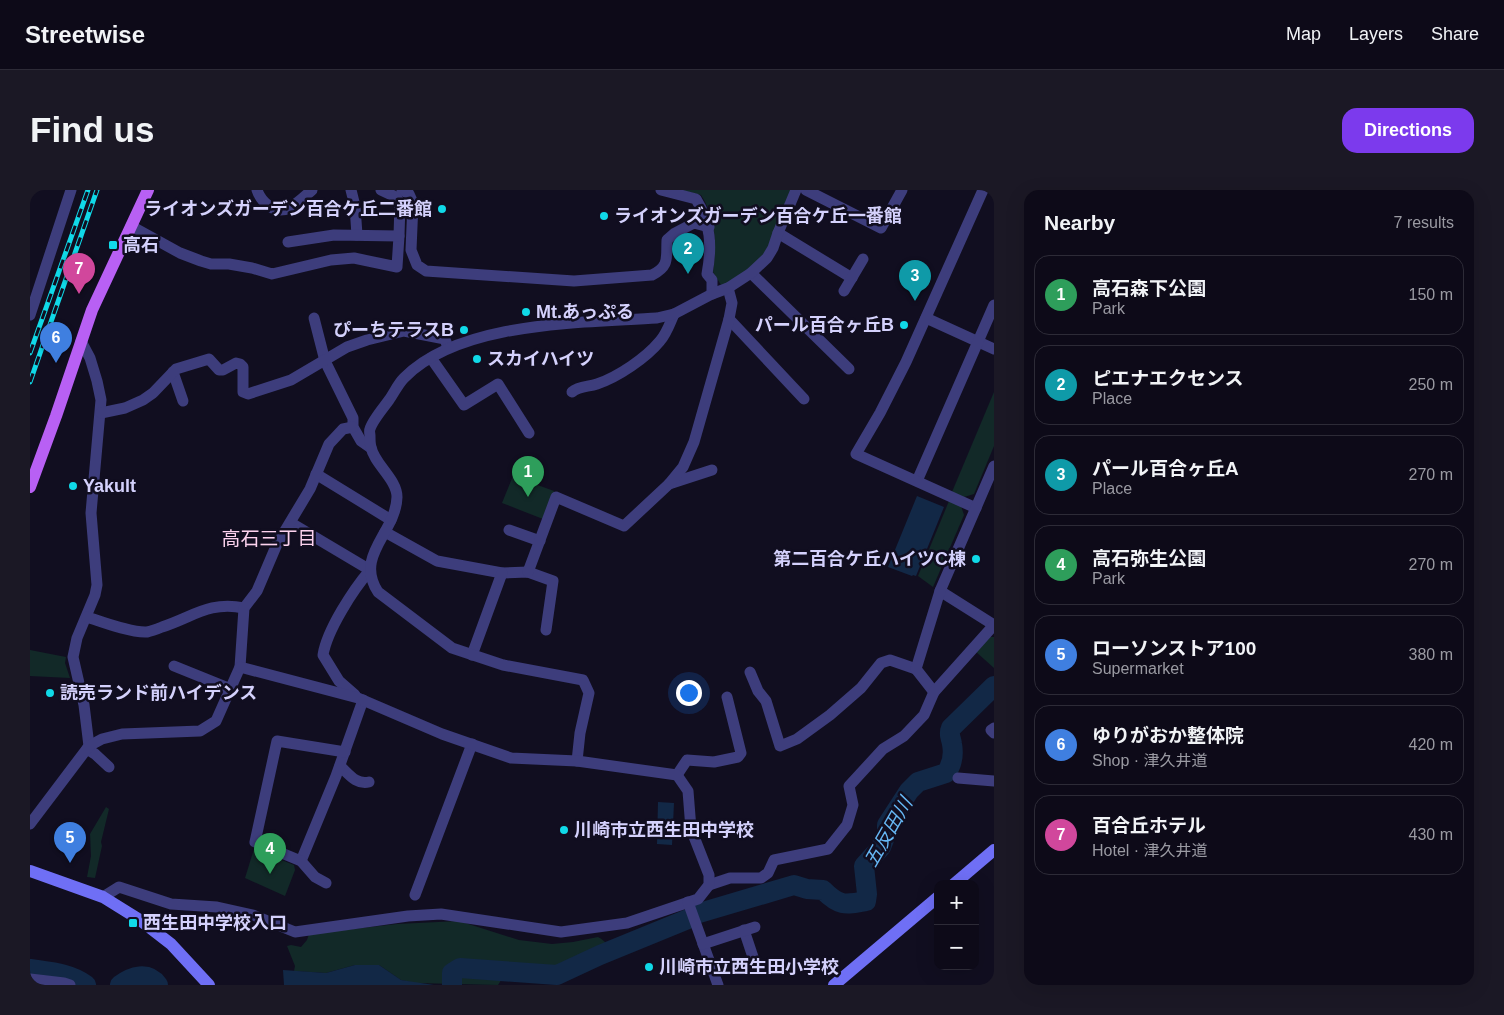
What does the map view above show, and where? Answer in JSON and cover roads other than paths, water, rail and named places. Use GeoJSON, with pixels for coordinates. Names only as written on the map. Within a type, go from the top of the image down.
{"type":"FeatureCollection","features":[{"type":"Feature","properties":{"kind":"main road"},"geometry":{"type":"LineString","coordinates":[[30,487],[92,310],[148,190]]}},
{"type":"Feature","properties":{"kind":"main road"},"geometry":{"type":"LineString","coordinates":[[959,880],[994,850]]}},
{"type":"Feature","properties":{"kind":"main road"},"geometry":{"type":"LineString","coordinates":[[30,870],[103,897],[140,920],[172,944],[209,985]]}},
{"type":"Feature","properties":{"kind":"main road"},"geometry":{"type":"LineString","coordinates":[[834,985],[934,900]]}},
{"type":"Feature","properties":{"kind":"street"},"geometry":{"type":"LineString","coordinates":[[30,315],[71,190]]}},
{"type":"Feature","properties":{"kind":"street"},"geometry":{"type":"LineString","coordinates":[[257,190],[261,200],[266,205],[280,210],[288,209],[308,194],[320,190]]}},
{"type":"Feature","properties":{"kind":"street"},"geometry":{"type":"LineString","coordinates":[[351,190],[358,235]]}},
{"type":"Feature","properties":{"kind":"street"},"geometry":{"type":"LineString","coordinates":[[131,226],[180,253],[201,261],[211,264],[229,264],[252,268],[272,274],[331,260],[354,258],[397,267],[400,203],[396,197],[381,190]]}},
{"type":"Feature","properties":{"kind":"street"},"geometry":{"type":"LineString","coordinates":[[402,190],[409,194],[413,203],[412,250],[416,265],[426,271],[574,281],[652,275],[662,270],[666,261],[667,240],[675,233],[694,223],[709,226]]}},
{"type":"Feature","properties":{"kind":"street"},"geometry":{"type":"LineString","coordinates":[[661,190],[696,199],[704,211],[709,226],[711,254],[707,274],[712,280],[712,294]]}},
{"type":"Feature","properties":{"kind":"street"},"geometry":{"type":"LineString","coordinates":[[371,448],[370,428],[403,379],[423,362],[448,348],[502,332],[532,327],[657,318],[674,314],[712,294],[728,288],[751,273],[767,258],[773,248],[796,190]]}},
{"type":"Feature","properties":{"kind":"street"},"geometry":{"type":"LineString","coordinates":[[806,190],[881,228],[902,190]]}},
{"type":"Feature","properties":{"kind":"street"},"geometry":{"type":"LineString","coordinates":[[976,508],[856,454],[880,413],[926,318],[983,190]]}},
{"type":"Feature","properties":{"kind":"street"},"geometry":{"type":"LineString","coordinates":[[778,233],[852,278]]}},
{"type":"Feature","properties":{"kind":"street"},"geometry":{"type":"LineString","coordinates":[[288,242],[334,235],[399,236]]}},
{"type":"Feature","properties":{"kind":"street"},"geometry":{"type":"LineString","coordinates":[[844,291],[863,259]]}},
{"type":"Feature","properties":{"kind":"street"},"geometry":{"type":"LineString","coordinates":[[751,273],[849,369]]}},
{"type":"Feature","properties":{"kind":"street"},"geometry":{"type":"LineString","coordinates":[[528,572],[556,497],[624,526],[669,484],[683,467],[694,442],[728,320],[732,303],[728,288]]}},
{"type":"Feature","properties":{"kind":"street"},"geometry":{"type":"LineString","coordinates":[[917,481],[994,305]]}},
{"type":"Feature","properties":{"kind":"street"},"geometry":{"type":"LineString","coordinates":[[572,392],[612,377],[633,364],[660,341],[667,331],[674,314]]}},
{"type":"Feature","properties":{"kind":"street"},"geometry":{"type":"LineString","coordinates":[[314,318],[325,361],[353,418],[353,427],[361,441],[371,448],[394,486],[396,493],[397,498],[391,520],[372,557],[371,578],[378,592],[452,648],[503,665],[583,680],[589,693],[580,733],[577,761]]}},
{"type":"Feature","properties":{"kind":"street"},"geometry":{"type":"LineString","coordinates":[[926,318],[994,349]]}},
{"type":"Feature","properties":{"kind":"street"},"geometry":{"type":"LineString","coordinates":[[728,320],[804,399]]}},
{"type":"Feature","properties":{"kind":"street"},"geometry":{"type":"LineString","coordinates":[[100,413],[125,408],[143,400],[153,393],[176,369],[209,359],[219,370],[223,370],[236,363],[240,364],[243,367],[243,392],[248,394],[291,380],[354,344],[382,336],[404,331],[445,339],[448,348]]}},
{"type":"Feature","properties":{"kind":"street"},"geometry":{"type":"LineString","coordinates":[[80,341],[90,358],[101,400],[91,513],[95,595],[77,638],[73,657],[84,705],[88,748],[108,767]]}},
{"type":"Feature","properties":{"kind":"street"},"geometry":{"type":"LineString","coordinates":[[431,358],[464,405],[498,384],[522,430]]}},
{"type":"Feature","properties":{"kind":"street"},"geometry":{"type":"LineString","coordinates":[[173,372],[183,401]]}},
{"type":"Feature","properties":{"kind":"street"},"geometry":{"type":"LineString","coordinates":[[30,824],[88,748],[102,739],[122,734],[200,731],[216,721],[240,667],[244,608],[257,591],[277,544],[310,489],[329,444],[343,429],[353,427]]}},
{"type":"Feature","properties":{"kind":"street"},"geometry":{"type":"LineString","coordinates":[[916,669],[940,591],[994,466]]}},
{"type":"Feature","properties":{"kind":"street"},"geometry":{"type":"LineString","coordinates":[[669,484],[712,470]]}},
{"type":"Feature","properties":{"kind":"street"},"geometry":{"type":"LineString","coordinates":[[316,474],[391,520]]}},
{"type":"Feature","properties":{"kind":"street"},"geometry":{"type":"LineString","coordinates":[[291,522],[370,570]]}},
{"type":"Feature","properties":{"kind":"street"},"geometry":{"type":"LineString","coordinates":[[509,530],[540,541]]}},
{"type":"Feature","properties":{"kind":"street"},"geometry":{"type":"LineString","coordinates":[[385,532],[437,561],[502,573],[528,572],[553,581],[546,630]]}},
{"type":"Feature","properties":{"kind":"street"},"geometry":{"type":"LineString","coordinates":[[361,699],[339,681],[323,656],[325,642],[358,584],[370,570]]}},
{"type":"Feature","properties":{"kind":"street"},"geometry":{"type":"LineString","coordinates":[[472,655],[502,573]]}},
{"type":"Feature","properties":{"kind":"street"},"geometry":{"type":"LineString","coordinates":[[103,897],[118,887],[171,904],[216,907],[253,915],[295,932],[408,916],[441,914],[561,932],[627,923],[698,899],[709,885],[730,878],[762,878],[768,873],[774,860],[828,849],[847,825],[853,805],[849,786],[883,749],[904,736],[924,715],[934,692],[994,625],[940,591]]}},
{"type":"Feature","properties":{"kind":"street"},"geometry":{"type":"LineString","coordinates":[[87,617],[112,625],[149,632],[211,607],[244,608]]}},
{"type":"Feature","properties":{"kind":"street"},"geometry":{"type":"LineString","coordinates":[[750,672],[758,691],[766,701],[780,746],[797,739],[830,715],[861,688],[881,663],[890,660],[916,669],[934,692]]}},
{"type":"Feature","properties":{"kind":"street"},"geometry":{"type":"LineString","coordinates":[[174,666],[230,688]]}},
{"type":"Feature","properties":{"kind":"street"},"geometry":{"type":"LineString","coordinates":[[240,667],[361,699],[442,734],[511,758],[577,761],[677,775],[688,791],[691,828],[709,875],[709,885]]}},
{"type":"Feature","properties":{"kind":"street"},"geometry":{"type":"LineString","coordinates":[[677,775],[687,760],[714,762],[738,757],[741,753],[727,697]]}},
{"type":"Feature","properties":{"kind":"street"},"geometry":{"type":"LineString","coordinates":[[301,861],[340,766],[361,699]]}},
{"type":"Feature","properties":{"kind":"street"},"geometry":{"type":"LineString","coordinates":[[994,728],[991,730],[994,733]]}},
{"type":"Feature","properties":{"kind":"street"},"geometry":{"type":"LineString","coordinates":[[326,883],[315,877],[301,861],[256,842],[277,741],[345,752]]}},
{"type":"Feature","properties":{"kind":"street"},"geometry":{"type":"LineString","coordinates":[[415,895],[472,744]]}},
{"type":"Feature","properties":{"kind":"street"},"geometry":{"type":"LineString","coordinates":[[340,766],[358,782],[362,784],[369,782]]}},
{"type":"Feature","properties":{"kind":"street"},"geometry":{"type":"LineString","coordinates":[[958,778],[994,781]]}},
{"type":"Feature","properties":{"kind":"street"},"geometry":{"type":"LineString","coordinates":[[688,902],[718,985]]}},
{"type":"Feature","properties":{"kind":"street"},"geometry":{"type":"LineString","coordinates":[[703,944],[749,928],[753,957]]}},
{"type":"Feature","properties":{"kind":"street"},"geometry":{"type":"LineString","coordinates":[[35,981],[70,985]]}},
{"type":"Feature","properties":{"kind":"water"},"geometry":{"type":"Polygon","coordinates":[[[917,496],[944,507],[916,576],[912,576],[888,567],[917,496]]]}},
{"type":"Feature","properties":{"kind":"water"},"geometry":{"type":"Polygon","coordinates":[[[658,802],[674,803],[672,845],[657,844],[658,802]]]}},
{"type":"Feature","properties":{"kind":"water"},"geometry":{"type":"Polygon","coordinates":[[[355,965],[379,965],[401,980],[434,985],[284,985],[283,970],[326,973],[355,965]]]}},
{"type":"Feature","properties":{"kind":"waterway","name":"五反田川"},"geometry":{"type":"LineString","coordinates":[[696,914],[794,885],[807,889],[823,890],[833,899],[842,903],[866,901],[864,866],[881,847],[887,832],[887,825],[909,791],[918,782],[946,773],[953,756],[951,728],[994,686]]}},
{"type":"Feature","properties":{"kind":"waterway","name":"五反田川"},"geometry":{"type":"LineString","coordinates":[[452,985],[452,973],[460,968],[557,975],[688,919]]}},
{"type":"Feature","properties":{"kind":"waterway","name":"五反田川"},"geometry":{"type":"LineString","coordinates":[[30,969],[67,975],[86,985]]}},
{"type":"Feature","properties":{"kind":"waterway","name":"五反田川"},"geometry":{"type":"LineString","coordinates":[[120,985],[140,976],[150,978],[158,985]]}},
{"type":"Feature","properties":{"kind":"railway"},"geometry":{"type":"LineString","coordinates":[[30,353],[88,190]]}},
{"type":"Feature","properties":{"kind":"railway"},"geometry":{"type":"LineString","coordinates":[[30,382],[97,190]]}},
{"type":"Feature","properties":{"kind":"place","name":"ライオンズガーデン百合ケ丘二番館"},"geometry":{"type":"Point","coordinates":[442,209]}},
{"type":"Feature","properties":{"kind":"place","name":"ライオンズガーデン百合ケ丘一番館"},"geometry":{"type":"Point","coordinates":[604,216]}},
{"type":"Feature","properties":{"kind":"place","name":"高石"},"geometry":{"type":"Point","coordinates":[113,245]}},
{"type":"Feature","properties":{"kind":"place","name":"ピエナエクセンス"},"geometry":{"type":"Point","coordinates":[688,274]}},
{"type":"Feature","properties":{"kind":"place","name":"百合丘ホテル"},"geometry":{"type":"Point","coordinates":[79,294]}},
{"type":"Feature","properties":{"kind":"place","name":"パール百合ヶ丘A"},"geometry":{"type":"Point","coordinates":[915,301]}},
{"type":"Feature","properties":{"kind":"place","name":"Mt.あっぷる"},"geometry":{"type":"Point","coordinates":[526,312]}},
{"type":"Feature","properties":{"kind":"place","name":"パール百合ヶ丘B"},"geometry":{"type":"Point","coordinates":[904,325]}},
{"type":"Feature","properties":{"kind":"place","name":"ぴーちテラスB"},"geometry":{"type":"Point","coordinates":[464,330]}},
{"type":"Feature","properties":{"kind":"place","name":"スカイハイツ"},"geometry":{"type":"Point","coordinates":[477,359]}},
{"type":"Feature","properties":{"kind":"place","name":"ゆりがおか整体院"},"geometry":{"type":"Point","coordinates":[56,363]}},
{"type":"Feature","properties":{"kind":"place","name":"Yakult"},"geometry":{"type":"Point","coordinates":[73,486]}},
{"type":"Feature","properties":{"kind":"place","name":"高石森下公園"},"geometry":{"type":"Point","coordinates":[528,497]}},
{"type":"Feature","properties":{"kind":"place","name":"第二百合ケ丘ハイツC棟"},"geometry":{"type":"Point","coordinates":[976,559]}},
{"type":"Feature","properties":{"kind":"place","name":"読売ランド前ハイデンス"},"geometry":{"type":"Point","coordinates":[50,693]}},
{"type":"Feature","properties":{"kind":"place","name":"川崎市立西生田中学校"},"geometry":{"type":"Point","coordinates":[564,830]}},
{"type":"Feature","properties":{"kind":"place","name":"ローソンストア100"},"geometry":{"type":"Point","coordinates":[70,863]}},
{"type":"Feature","properties":{"kind":"place","name":"高石弥生公園"},"geometry":{"type":"Point","coordinates":[270,874]}},
{"type":"Feature","properties":{"kind":"place","name":"西生田中学校入口"},"geometry":{"type":"Point","coordinates":[133,923]}},
{"type":"Feature","properties":{"kind":"place","name":"川崎市立西生田小学校"},"geometry":{"type":"Point","coordinates":[649,967]}},
{"type":"Feature","properties":{"kind":"district","name":"高石三丁目"},"geometry":{"type":"Point","coordinates":[269,538]}}]}
